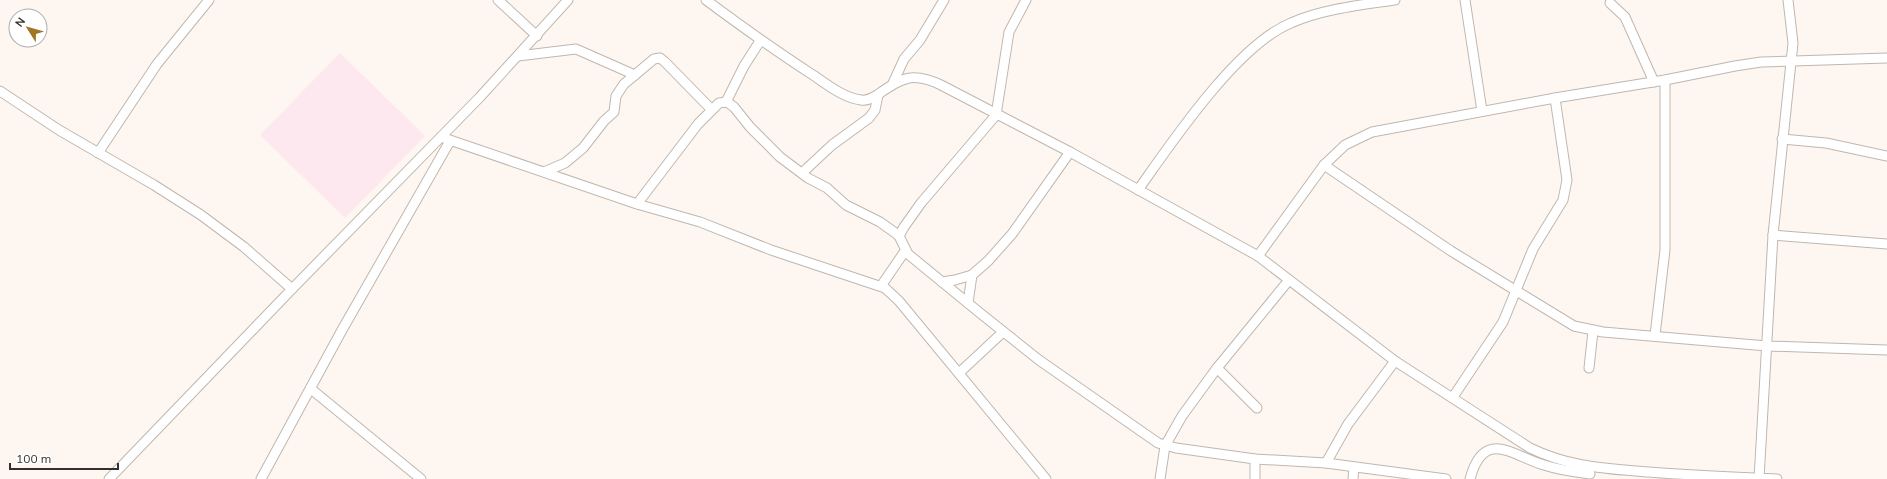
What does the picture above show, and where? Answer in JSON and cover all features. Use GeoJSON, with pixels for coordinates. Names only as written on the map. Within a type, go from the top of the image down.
{"type":"FeatureCollection","features":[{"type":"Feature","properties":{"kind":"street"},"geometry":{"type":"LineString","coordinates":[[98,153],[157,64],[209,0]]}},
{"type":"Feature","properties":{"kind":"street"},"geometry":{"type":"LineString","coordinates":[[498,0],[537,36]]}},
{"type":"Feature","properties":{"kind":"street"},"geometry":{"type":"LineString","coordinates":[[109,479],[441,137],[537,36],[568,0]]}},
{"type":"Feature","properties":{"kind":"street"},"geometry":{"type":"LineString","coordinates":[[706,0],[760,41],[823,81],[854,98],[865,100],[878,94],[893,83],[907,78],[924,78],[957,93],[996,115],[1070,152],[1258,256],[1395,361],[1530,448],[1590,473]]}},
{"type":"Feature","properties":{"kind":"street"},"geometry":{"type":"LineString","coordinates":[[893,83],[904,59],[920,40],[944,0]]}},
{"type":"Feature","properties":{"kind":"street"},"geometry":{"type":"LineString","coordinates":[[899,236],[921,203],[996,115],[1009,32],[1026,0]]}},
{"type":"Feature","properties":{"kind":"street"},"geometry":{"type":"LineString","coordinates":[[1138,190],[1226,75],[1268,36],[1292,23],[1314,16],[1356,6],[1395,0]]}},
{"type":"Feature","properties":{"kind":"street"},"geometry":{"type":"LineString","coordinates":[[1465,0],[1482,111]]}},
{"type":"Feature","properties":{"kind":"street"},"geometry":{"type":"LineString","coordinates":[[1759,478],[1773,235],[1793,43],[1788,0]]}},
{"type":"Feature","properties":{"kind":"street"},"geometry":{"type":"LineString","coordinates":[[1610,3],[1625,17],[1654,82]]}},
{"type":"Feature","properties":{"kind":"street"},"geometry":{"type":"LineString","coordinates":[[726,102],[744,66],[760,41]]}},
{"type":"Feature","properties":{"kind":"street"},"geometry":{"type":"LineString","coordinates":[[518,56],[576,49],[635,75]]}},
{"type":"Feature","properties":{"kind":"street"},"geometry":{"type":"LineString","coordinates":[[1258,256],[1324,164],[1345,145],[1372,132],[1555,98],[1654,82],[1735,66],[1790,61],[1887,58]]}},
{"type":"Feature","properties":{"kind":"street"},"geometry":{"type":"LineString","coordinates":[[544,172],[565,162],[583,148],[604,121],[614,112],[618,93],[626,82],[652,60],[661,59],[712,109]]}},
{"type":"Feature","properties":{"kind":"street"},"geometry":{"type":"LineString","coordinates":[[1655,335],[1665,250],[1665,80]]}},
{"type":"Feature","properties":{"kind":"street"},"geometry":{"type":"LineString","coordinates":[[0,91],[59,130],[201,215],[244,247],[292,289]]}},
{"type":"Feature","properties":{"kind":"street"},"geometry":{"type":"LineString","coordinates":[[802,173],[832,145],[869,118],[875,110],[878,94]]}},
{"type":"Feature","properties":{"kind":"street"},"geometry":{"type":"LineString","coordinates":[[1452,397],[1503,322],[1533,249],[1560,204],[1566,189],[1565,160],[1555,98]]}},
{"type":"Feature","properties":{"kind":"street"},"geometry":{"type":"LineString","coordinates":[[637,204],[670,160],[712,109],[720,103],[726,102],[734,107],[750,127],[780,157],[812,180],[827,188],[846,205],[880,222],[899,236],[905,250],[1003,332],[1039,360],[1121,418],[1165,446],[1255,458],[1326,463],[1446,479]]}},
{"type":"Feature","properties":{"kind":"street"},"geometry":{"type":"LineString","coordinates":[[441,137],[637,204],[700,222],[771,250],[881,286],[899,301],[1046,479]]}},
{"type":"Feature","properties":{"kind":"street"},"geometry":{"type":"LineString","coordinates":[[1782,139],[1826,143],[1887,156]]}},
{"type":"Feature","properties":{"kind":"street"},"geometry":{"type":"LineString","coordinates":[[263,477],[342,330],[450,141]]}},
{"type":"Feature","properties":{"kind":"street"},"geometry":{"type":"LineString","coordinates":[[942,282],[972,275],[988,261],[1012,234],[1070,152]]}},
{"type":"Feature","properties":{"kind":"street"},"geometry":{"type":"LineString","coordinates":[[1324,164],[1451,251],[1516,289],[1566,322],[1593,331],[1655,335],[1767,346],[1887,350]]}},
{"type":"Feature","properties":{"kind":"street"},"geometry":{"type":"LineString","coordinates":[[1773,235],[1887,244]]}},
{"type":"Feature","properties":{"kind":"street"},"geometry":{"type":"LineString","coordinates":[[881,286],[905,250]]}},
{"type":"Feature","properties":{"kind":"street"},"geometry":{"type":"LineString","coordinates":[[968,303],[972,275]]}},
{"type":"Feature","properties":{"kind":"street"},"geometry":{"type":"LineString","coordinates":[[1160,479],[1165,446],[1185,410],[1217,368],[1289,280]]}},
{"type":"Feature","properties":{"kind":"street"},"geometry":{"type":"LineString","coordinates":[[1589,368],[1593,331]]}},
{"type":"Feature","properties":{"kind":"street"},"geometry":{"type":"LineString","coordinates":[[959,373],[1003,332]]}},
{"type":"Feature","properties":{"kind":"street"},"geometry":{"type":"LineString","coordinates":[[1326,463],[1348,424],[1395,361]]}},
{"type":"Feature","properties":{"kind":"street"},"geometry":{"type":"LineString","coordinates":[[1217,368],[1257,408]]}},
{"type":"Feature","properties":{"kind":"street"},"geometry":{"type":"LineString","coordinates":[[311,389],[421,479]]}},
{"type":"Feature","properties":{"kind":"street"},"geometry":{"type":"LineString","coordinates":[[1470,479],[1474,468],[1482,455],[1491,450],[1500,449],[1514,452],[1543,465],[1590,473],[1662,473],[1777,479]]}},
{"type":"Feature","properties":{"kind":"street"},"geometry":{"type":"LineString","coordinates":[[1255,458],[1255,479]]}},
{"type":"Feature","properties":{"kind":"street"},"geometry":{"type":"LineString","coordinates":[[1353,479],[1354,467]]}},
{"type":"Feature","properties":{"kind":"shaded area"},"geometry":{"type":"Polygon","coordinates":[[[340,53],[425,136],[345,218],[260,135],[340,53]]]}}]}
